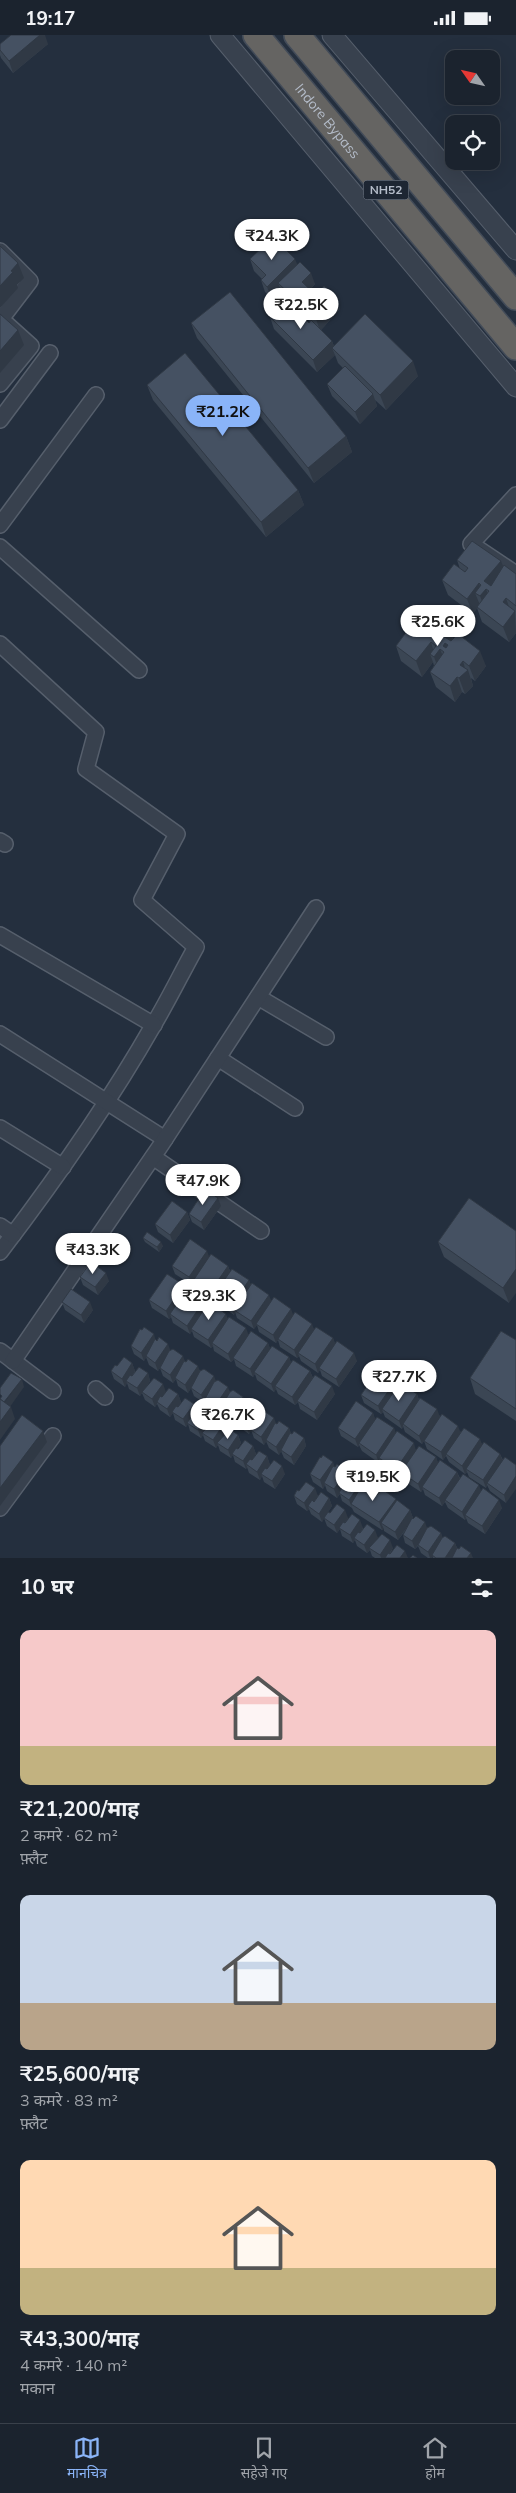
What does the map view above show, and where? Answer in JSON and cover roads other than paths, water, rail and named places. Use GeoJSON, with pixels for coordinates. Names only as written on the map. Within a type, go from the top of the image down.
{"type":"FeatureCollection","features":[{"type":"Feature","properties":{"kind":"highway","name":"Indore Bypass"},"geometry":{"type":"LineString","coordinates":[[256,35],[516,347]]}},
{"type":"Feature","properties":{"kind":"highway","name":"NH52"},"geometry":{"type":"LineString","coordinates":[[297,35],[516,297]]}},
{"type":"Feature","properties":{"kind":"street"},"geometry":{"type":"LineString","coordinates":[[220,35],[516,387]]}},
{"type":"Feature","properties":{"kind":"street"},"geometry":{"type":"LineString","coordinates":[[332,35],[516,250]]}},
{"type":"Feature","properties":{"kind":"street"},"geometry":{"type":"LineString","coordinates":[[0,251],[30,280],[1,319],[31,346],[0,384]]}},
{"type":"Feature","properties":{"kind":"street"},"geometry":{"type":"LineString","coordinates":[[0,420],[50,353]]}},
{"type":"Feature","properties":{"kind":"street"},"geometry":{"type":"LineString","coordinates":[[0,525],[96,395]]}},
{"type":"Feature","properties":{"kind":"street"},"geometry":{"type":"LineString","coordinates":[[516,495],[472,544],[516,574]]}},
{"type":"Feature","properties":{"kind":"street"},"geometry":{"type":"LineString","coordinates":[[0,547],[139,670]]}},
{"type":"Feature","properties":{"kind":"street"},"geometry":{"type":"LineString","coordinates":[[0,644],[96,732],[86,769],[177,834],[142,900],[196,947],[154,1025],[63,1167],[0,1252]]}},
{"type":"Feature","properties":{"kind":"street"},"geometry":{"type":"LineString","coordinates":[[13,1361],[153,1157],[316,908]]}},
{"type":"Feature","properties":{"kind":"street"},"geometry":{"type":"LineString","coordinates":[[0,935],[154,1025]]}},
{"type":"Feature","properties":{"kind":"street"},"geometry":{"type":"LineString","coordinates":[[258,997],[326,1037]]}},
{"type":"Feature","properties":{"kind":"street"},"geometry":{"type":"LineString","coordinates":[[0,1034],[165,1139]]}},
{"type":"Feature","properties":{"kind":"street"},"geometry":{"type":"LineString","coordinates":[[218,1059],[295,1107]]}},
{"type":"Feature","properties":{"kind":"street"},"geometry":{"type":"LineString","coordinates":[[0,1129],[63,1167]]}},
{"type":"Feature","properties":{"kind":"street"},"geometry":{"type":"LineString","coordinates":[[153,1157],[261,1231]]}},
{"type":"Feature","properties":{"kind":"street"},"geometry":{"type":"LineString","coordinates":[[0,1226],[13,1235]]}},
{"type":"Feature","properties":{"kind":"street"},"geometry":{"type":"LineString","coordinates":[[0,1351],[53,1391]]}},
{"type":"Feature","properties":{"kind":"street"},"geometry":{"type":"LineString","coordinates":[[0,1508],[53,1436]]}}]}
